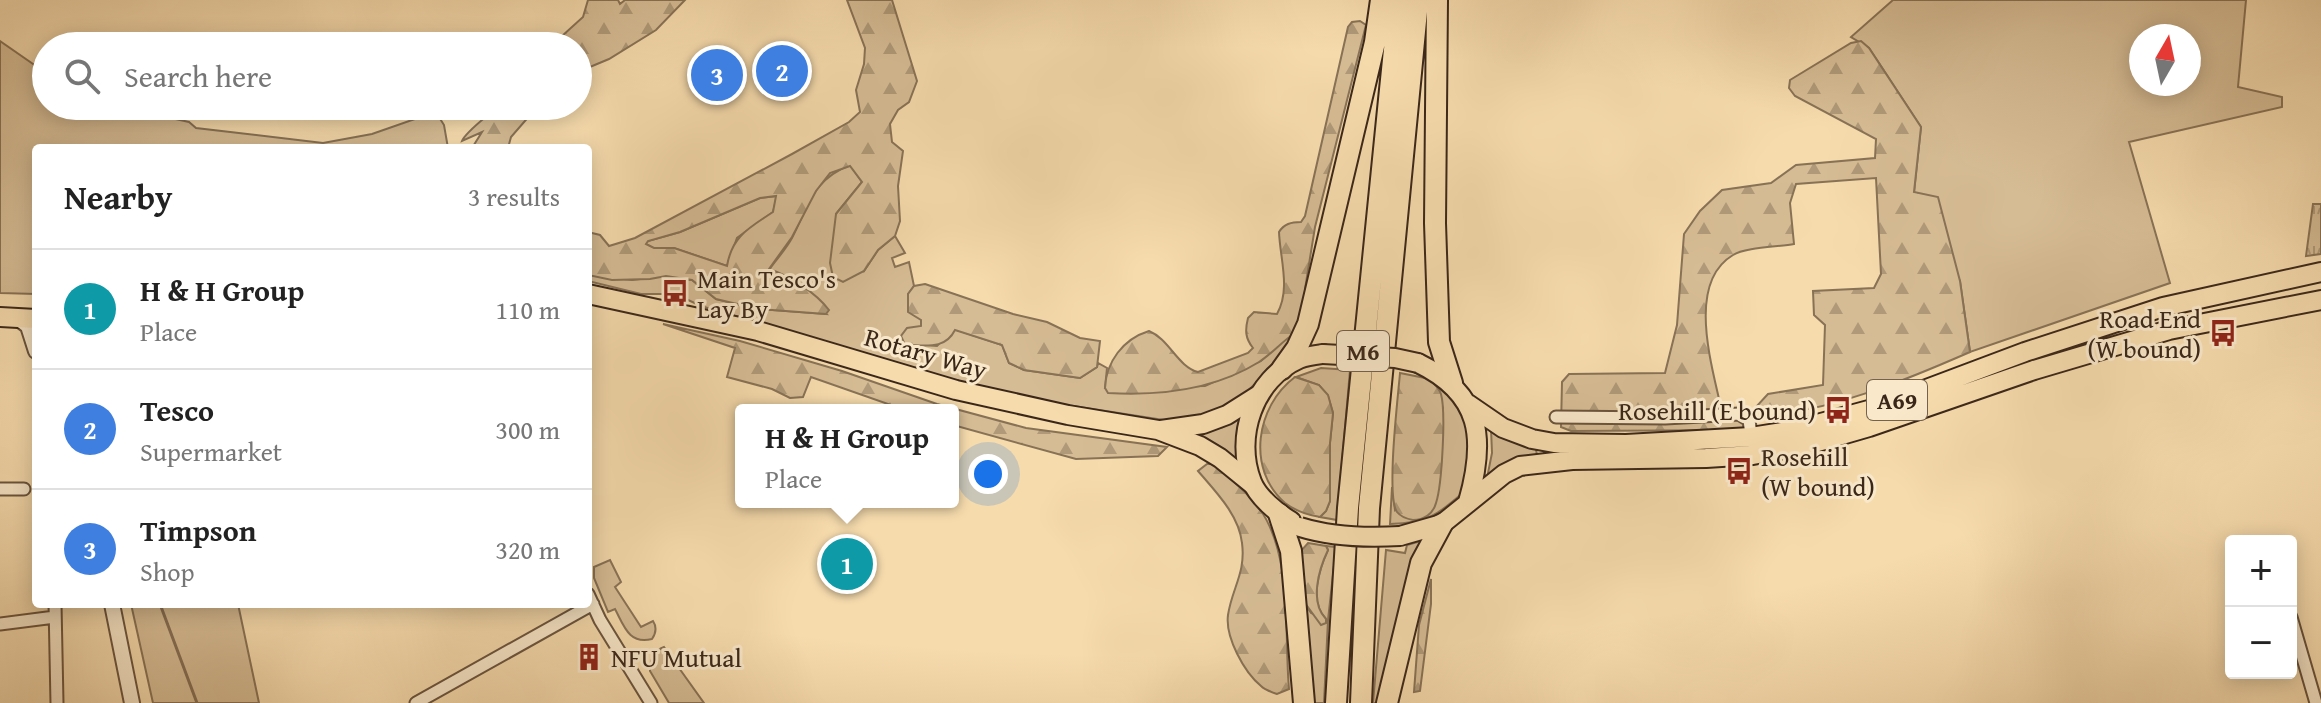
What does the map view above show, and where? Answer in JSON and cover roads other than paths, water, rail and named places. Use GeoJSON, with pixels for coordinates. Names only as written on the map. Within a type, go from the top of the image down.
{"type":"FeatureCollection","features":[{"type":"Feature","properties":{"kind":"highway"},"geometry":{"type":"LineString","coordinates":[[1282,369],[1297,348],[1308,324],[1375,42],[1381,0]]}},
{"type":"Feature","properties":{"kind":"highway","name":"M6"},"geometry":{"type":"LineString","coordinates":[[1336,703],[1348,508],[1399,0]]}},
{"type":"Feature","properties":{"kind":"highway","name":"M6"},"geometry":{"type":"LineString","coordinates":[[1361,703],[1369,508],[1418,0]]}},
{"type":"Feature","properties":{"kind":"highway"},"geometry":{"type":"LineString","coordinates":[[1437,0],[1435,223],[1439,342],[1452,383]]}},
{"type":"Feature","properties":{"kind":"highway"},"geometry":{"type":"LineString","coordinates":[[1279,514],[1291,551],[1304,703]]}},
{"type":"Feature","properties":{"kind":"highway"},"geometry":{"type":"LineString","coordinates":[[1387,703],[1421,563],[1442,524]]}},
{"type":"Feature","properties":{"kind":"main road","name":"A69"},"geometry":{"type":"LineString","coordinates":[[1468,502],[1504,474],[1534,462],[1752,446],[1795,430],[1876,408],[2025,352],[2163,307],[2321,272]]}},
{"type":"Feature","properties":{"kind":"main road","name":"Rotary Way"},"geometry":{"type":"LineString","coordinates":[[592,295],[758,331],[956,390],[1068,415],[1158,430],[1200,446],[1252,484]]}},
{"type":"Feature","properties":{"kind":"main road","name":"A69"},"geometry":{"type":"LineString","coordinates":[[1468,404],[1503,428],[1554,443],[1807,445],[2034,370],[2169,330],[2321,300]]}},
{"type":"Feature","properties":{"kind":"main road"},"geometry":{"type":"LineString","coordinates":[[0,310],[32,308]]}},
{"type":"Feature","properties":{"kind":"main road"},"geometry":{"type":"LineString","coordinates":[[0,317],[28,320]]}},
{"type":"Feature","properties":{"kind":"main road"},"geometry":{"type":"LineString","coordinates":[[1323,354],[1395,358],[1418,363],[1452,383],[1468,404],[1477,434],[1477,470],[1468,502],[1442,524],[1400,536],[1375,538],[1316,532],[1300,527],[1279,514],[1252,484],[1246,457],[1247,428],[1257,396],[1282,369],[1300,358],[1323,354]]}},
{"type":"Feature","properties":{"kind":"main road","name":"Rotary Way"},"geometry":{"type":"LineString","coordinates":[[1158,430],[1203,424],[1227,415],[1257,396]]}},
{"type":"Feature","properties":{"kind":"street"},"geometry":{"type":"LineString","coordinates":[[1556,417],[1665,418],[1739,414],[1749,420],[1752,446]]}},
{"type":"Feature","properties":{"kind":"street"},"geometry":{"type":"LineString","coordinates":[[0,489],[24,489]]}},
{"type":"Feature","properties":{"kind":"street"},"geometry":{"type":"LineString","coordinates":[[592,602],[651,703]]}},
{"type":"Feature","properties":{"kind":"street"},"geometry":{"type":"LineString","coordinates":[[113,608],[132,703]]}},
{"type":"Feature","properties":{"kind":"street"},"geometry":{"type":"LineString","coordinates":[[416,703],[575,608]]}},
{"type":"Feature","properties":{"kind":"street"},"geometry":{"type":"LineString","coordinates":[[0,624],[55,610],[57,703]]}},
{"type":"Feature","properties":{"kind":"street"},"geometry":{"type":"LineString","coordinates":[[2297,638],[2316,703]]}},
{"type":"Feature","properties":{"kind":"waterway"},"geometry":{"type":"LineString","coordinates":[[161,608],[197,703]]}},
{"type":"Feature","properties":{"kind":"place","name":"Tesco"},"geometry":{"type":"Point","coordinates":[782,71]}},
{"type":"Feature","properties":{"kind":"place","name":"Timpson"},"geometry":{"type":"Point","coordinates":[717,75]}},
{"type":"Feature","properties":{"kind":"place","name":"Main Tesco's Lay By"},"geometry":{"type":"Point","coordinates":[675,293]}},
{"type":"Feature","properties":{"kind":"place","name":"Road End (W bound)"},"geometry":{"type":"Point","coordinates":[2223,333]}},
{"type":"Feature","properties":{"kind":"place","name":"Rosehill (E bound)"},"geometry":{"type":"Point","coordinates":[1838,410]}},
{"type":"Feature","properties":{"kind":"place","name":"Rosehill (W bound)"},"geometry":{"type":"Point","coordinates":[1739,471]}},
{"type":"Feature","properties":{"kind":"place","name":"H & H Group"},"geometry":{"type":"Point","coordinates":[847,564]}},
{"type":"Feature","properties":{"kind":"place","name":"NFU Mutual"},"geometry":{"type":"Point","coordinates":[589,657]}}]}
